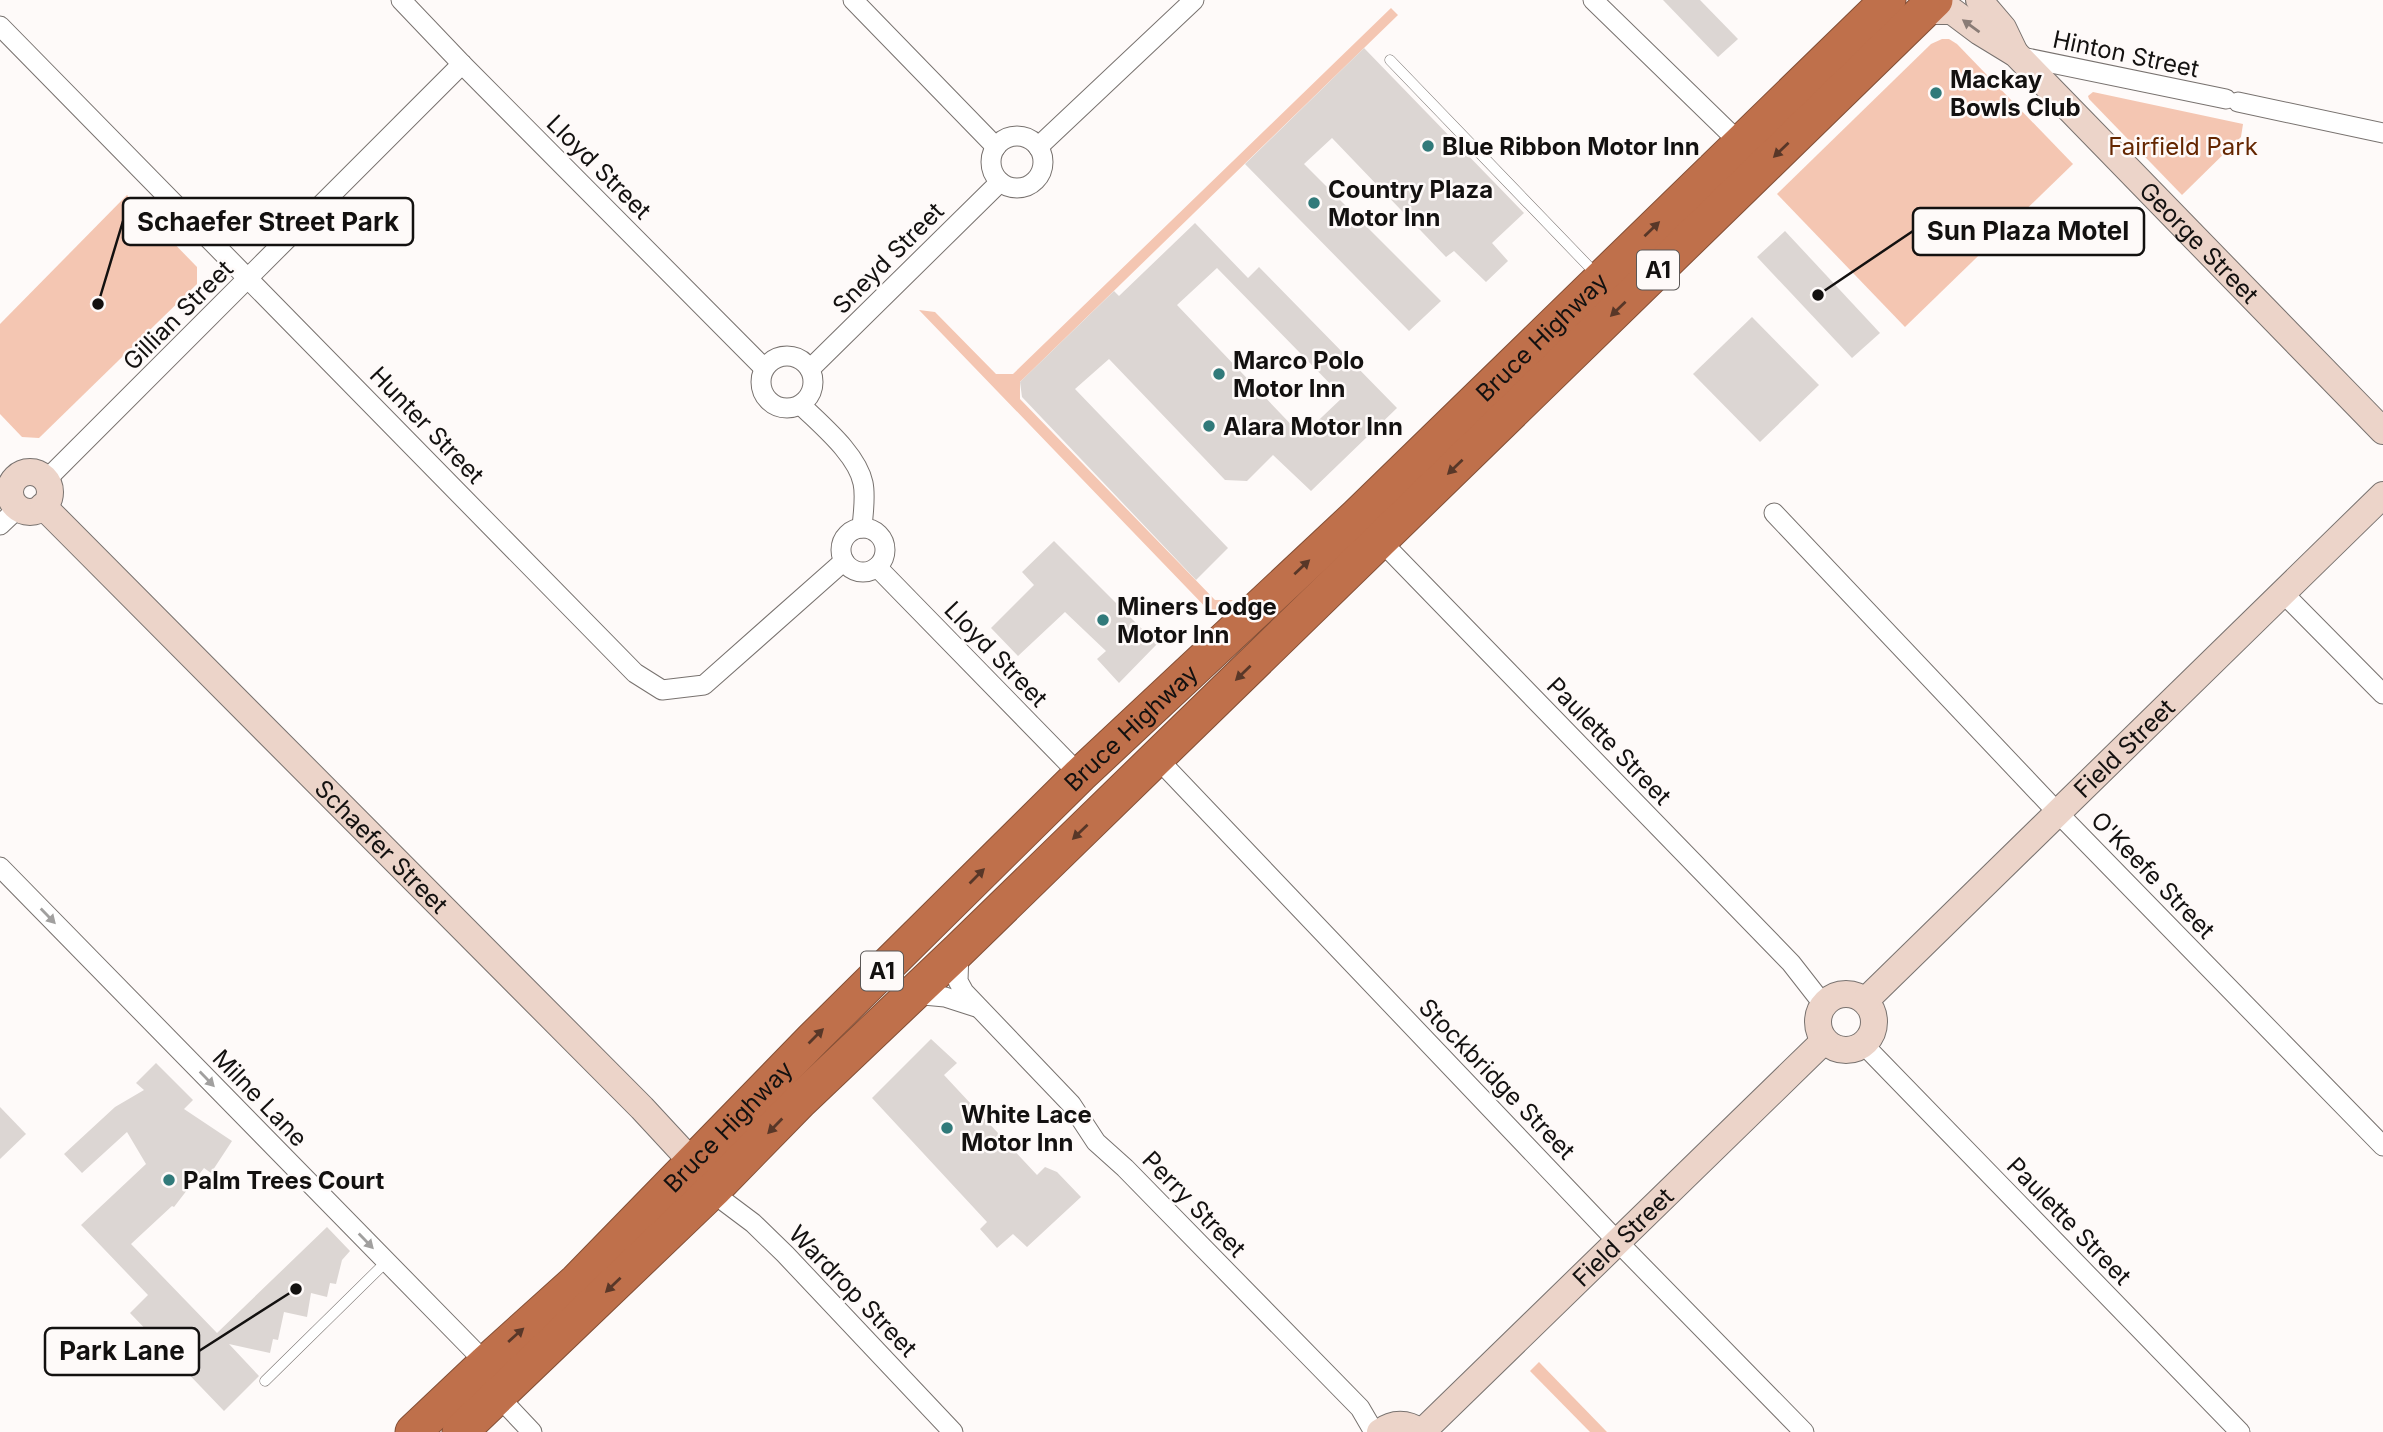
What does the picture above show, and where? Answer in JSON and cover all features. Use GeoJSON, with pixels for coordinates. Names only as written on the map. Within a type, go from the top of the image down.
{"type":"FeatureCollection","features":[{"type":"Feature","properties":{"kind":"highway","name":"Bruce Highway"},"geometry":{"type":"LineString","coordinates":[[460,1432],[715,1188],[800,1101],[1156,757],[1601,278],[1888,0]]}},
{"type":"Feature","properties":{"kind":"highway","name":"Bruce Highway"},"geometry":{"type":"LineString","coordinates":[[413,1432],[577,1281],[822,1029],[1080,775],[1368,528],[1923,4]]}},
{"type":"Feature","properties":{"kind":"highway"},"geometry":{"type":"LineString","coordinates":[[1748,136],[1809,96],[1923,4]]}},
{"type":"Feature","properties":{"kind":"street","name":"Lloyd Street"},"geometry":{"type":"LineString","coordinates":[[401,0],[765,368]]}},
{"type":"Feature","properties":{"kind":"street"},"geometry":{"type":"LineString","coordinates":[[853,0],[996,147]]}},
{"type":"Feature","properties":{"kind":"street"},"geometry":{"type":"LineString","coordinates":[[1038,147],[1194,0]]}},
{"type":"Feature","properties":{"kind":"street"},"geometry":{"type":"LineString","coordinates":[[1593,0],[1748,136]]}},
{"type":"Feature","properties":{"kind":"street","name":"George Street"},"geometry":{"type":"LineString","coordinates":[[1979,0],[2003,29],[2016,55]]}},
{"type":"Feature","properties":{"kind":"street","name":"George Street"},"geometry":{"type":"LineString","coordinates":[[1923,4],[1954,12],[2016,55],[2383,431]]}},
{"type":"Feature","properties":{"kind":"street","name":"Hunter Street"},"geometry":{"type":"LineString","coordinates":[[0,26],[635,673],[662,691],[704,685],[844,561]]}},
{"type":"Feature","properties":{"kind":"street","name":"Hinton Street"},"geometry":{"type":"LineString","coordinates":[[2016,55],[2383,132]]}},
{"type":"Feature","properties":{"kind":"street","name":"Gillian Street"},"geometry":{"type":"LineString","coordinates":[[27,505],[462,64]]}},
{"type":"Feature","properties":{"kind":"street"},"geometry":{"type":"LineString","coordinates":[[1014,136],[1031,141],[1038,147],[1043,165],[1035,181],[1025,187],[1016,188],[1000,182],[991,163],[996,147],[1014,136]]}},
{"type":"Feature","properties":{"kind":"street","name":"Sneyd Street"},"geometry":{"type":"LineString","coordinates":[[810,369],[1000,182]]}},
{"type":"Feature","properties":{"kind":"street"},"geometry":{"type":"LineString","coordinates":[[784,356],[797,357],[810,369],[814,383],[812,392],[801,405],[782,408],[768,401],[760,385],[765,368],[771,360],[784,356]]}},
{"type":"Feature","properties":{"kind":"street"},"geometry":{"type":"LineString","coordinates":[[801,405],[858,467],[864,498],[862,528]]}},
{"type":"Feature","properties":{"kind":"street"},"geometry":{"type":"LineString","coordinates":[[8,469],[35,473],[27,505]]}},
{"type":"Feature","properties":{"kind":"street","name":"Field Street"},"geometry":{"type":"LineString","coordinates":[[1865,1001],[2383,495]]}},
{"type":"Feature","properties":{"kind":"street","name":"Schaefer Street"},"geometry":{"type":"LineString","coordinates":[[27,505],[632,1098],[715,1188]]}},
{"type":"Feature","properties":{"kind":"street","name":"O'Keefe Street"},"geometry":{"type":"LineString","coordinates":[[1774,513],[2058,813],[2383,1146]]}},
{"type":"Feature","properties":{"kind":"street"},"geometry":{"type":"LineString","coordinates":[[862,528],[876,532],[885,545],[885,553],[877,567],[863,572],[844,561],[841,555],[843,540],[854,530],[862,528]]}},
{"type":"Feature","properties":{"kind":"street","name":"Paulette Street"},"geometry":{"type":"LineString","coordinates":[[1368,528],[1791,963],[1824,1004]]}},
{"type":"Feature","properties":{"kind":"street","name":"Lloyd Street"},"geometry":{"type":"LineString","coordinates":[[877,567],[1080,775]]}},
{"type":"Feature","properties":{"kind":"street"},"geometry":{"type":"LineString","coordinates":[[2283,593],[2383,694]]}},
{"type":"Feature","properties":{"kind":"street","name":"Stockbridge Street"},"geometry":{"type":"LineString","coordinates":[[1156,757],[1616,1240],[1804,1432]]}},
{"type":"Feature","properties":{"kind":"street","name":"Milne Lane"},"geometry":{"type":"LineString","coordinates":[[0,867],[486,1363]]}},
{"type":"Feature","properties":{"kind":"street","name":"Perry Street"},"geometry":{"type":"LineString","coordinates":[[959,950],[958,981],[964,992],[1071,1104],[1096,1142],[1125,1168],[1360,1408],[1374,1432]]}},
{"type":"Feature","properties":{"kind":"street"},"geometry":{"type":"LineString","coordinates":[[1847,993],[1865,1001],[1874,1015],[1875,1025],[1872,1035],[1864,1045],[1843,1051],[1824,1041],[1817,1022],[1824,1004],[1836,995],[1847,993]]}},
{"type":"Feature","properties":{"kind":"street","name":"Perry Street"},"geometry":{"type":"LineString","coordinates":[[913,994],[954,999],[980,1009]]}},
{"type":"Feature","properties":{"kind":"street","name":"Field Street"},"geometry":{"type":"LineString","coordinates":[[1421,1432],[1824,1041]]}},
{"type":"Feature","properties":{"kind":"street","name":"Paulette Street"},"geometry":{"type":"LineString","coordinates":[[1864,1045],[2240,1432]]}},
{"type":"Feature","properties":{"kind":"street","name":"Wardrop Street"},"geometry":{"type":"LineString","coordinates":[[715,1188],[725,1202],[753,1223],[785,1254],[953,1432]]}},
{"type":"Feature","properties":{"kind":"street"},"geometry":{"type":"LineString","coordinates":[[498,1396],[532,1432]]}},
{"type":"Feature","properties":{"kind":"street"},"geometry":{"type":"LineString","coordinates":[[1380,1432],[1390,1425],[1402,1424],[1421,1432]]}},
{"type":"Feature","properties":{"kind":"lane"},"geometry":{"type":"LineString","coordinates":[[1391,60],[1601,278]]}},
{"type":"Feature","properties":{"kind":"lane"},"geometry":{"type":"LineString","coordinates":[[265,1381],[387,1262]]}},
{"type":"Feature","properties":{"kind":"green space"},"geometry":{"type":"Polygon","coordinates":[[[1391,8],[1398,15],[1020,382],[1020,399],[1215,600],[1233,600],[1214,616],[919,310],[935,312],[996,374],[1013,374],[1391,8]]]}},
{"type":"Feature","properties":{"kind":"green space","name":"Mackay Bowls Club"},"geometry":{"type":"Polygon","coordinates":[[[1949,39],[1957,44],[2073,164],[1905,327],[1777,194],[1931,44],[1949,39]]]}},
{"type":"Feature","properties":{"kind":"green space","name":"Fairfield Park"},"geometry":{"type":"Polygon","coordinates":[[[2093,92],[2243,124],[2241,137],[2182,195],[2089,99],[2088,96],[2093,92]]]}},
{"type":"Feature","properties":{"kind":"green space"},"geometry":{"type":"Polygon","coordinates":[[[127,195],[197,267],[197,284],[39,438],[22,437],[0,414],[0,324],[127,195]]]}},
{"type":"Feature","properties":{"kind":"green space"},"geometry":{"type":"Polygon","coordinates":[[[1539,1362],[1607,1432],[1590,1432],[1530,1371],[1539,1362]]]}},
{"type":"Feature","properties":{"kind":"building"},"geometry":{"type":"Polygon","coordinates":[[[1663,0],[1700,0],[1738,39],[1718,57],[1663,0]]]}},
{"type":"Feature","properties":{"kind":"building","name":"Country Plaza Motor Inn"},"geometry":{"type":"Polygon","coordinates":[[[1364,48],[1524,213],[1492,243],[1508,261],[1486,282],[1454,251],[1446,257],[1332,138],[1304,164],[1441,301],[1409,331],[1245,164],[1364,48]]]}},
{"type":"Feature","properties":{"kind":"building"},"geometry":{"type":"Polygon","coordinates":[[[1195,223],[1248,278],[1259,267],[1397,408],[1311,491],[1273,455],[1247,481],[1225,480],[1109,359],[1075,389],[1228,548],[1196,580],[1022,397],[1020,382],[1114,291],[1119,296],[1195,223]],[[1217,268],[1177,305],[1302,436],[1343,397],[1217,268]]]}},
{"type":"Feature","properties":{"kind":"building"},"geometry":{"type":"Polygon","coordinates":[[[1785,231],[1880,333],[1852,358],[1757,257],[1785,231]]]}},
{"type":"Feature","properties":{"kind":"building"},"geometry":{"type":"Polygon","coordinates":[[[1752,317],[1819,385],[1760,442],[1693,374],[1752,317]]]}},
{"type":"Feature","properties":{"kind":"building","name":"Miners Lodge Motor Inn"},"geometry":{"type":"Polygon","coordinates":[[[1054,541],[1157,644],[1119,683],[1097,659],[1106,651],[1065,612],[1018,656],[991,628],[1034,585],[1022,572],[1054,541]]]}},
{"type":"Feature","properties":{"kind":"building","name":"White Lace Motor Inn"},"geometry":{"type":"Polygon","coordinates":[[[931,1039],[957,1063],[944,1075],[1037,1175],[1045,1167],[1057,1172],[1081,1197],[1027,1247],[1013,1234],[997,1248],[980,1229],[987,1222],[872,1098],[931,1039]]]}},
{"type":"Feature","properties":{"kind":"building"},"geometry":{"type":"Polygon","coordinates":[[[156,1063],[193,1100],[184,1109],[232,1141],[211,1173],[204,1168],[174,1207],[131,1244],[217,1333],[327,1227],[350,1251],[342,1260],[336,1284],[330,1283],[327,1297],[311,1293],[307,1317],[284,1312],[278,1340],[273,1339],[270,1353],[229,1344],[259,1376],[224,1411],[130,1313],[148,1295],[81,1225],[146,1164],[127,1132],[82,1173],[64,1154],[115,1107],[144,1090],[136,1083],[156,1063]]]}},
{"type":"Feature","properties":{"kind":"building"},"geometry":{"type":"Polygon","coordinates":[[[0,1107],[26,1134],[0,1159],[0,1107]]]}},
{"type":"Feature","properties":{"kind":"place","name":"Mackay Bowls Club"},"geometry":{"type":"Point","coordinates":[1936,93]}},
{"type":"Feature","properties":{"kind":"place","name":"Blue Ribbon Motor Inn"},"geometry":{"type":"Point","coordinates":[1428,146]}},
{"type":"Feature","properties":{"kind":"place","name":"Country Plaza Motor Inn"},"geometry":{"type":"Point","coordinates":[1314,203]}},
{"type":"Feature","properties":{"kind":"place","name":"Sun Plaza Motel"},"geometry":{"type":"Point","coordinates":[1818,295]}},
{"type":"Feature","properties":{"kind":"place","name":"Schaefer Street Park"},"geometry":{"type":"Point","coordinates":[98,304]}},
{"type":"Feature","properties":{"kind":"place","name":"Marco Polo Motor Inn"},"geometry":{"type":"Point","coordinates":[1219,374]}},
{"type":"Feature","properties":{"kind":"place","name":"Alara Motor Inn"},"geometry":{"type":"Point","coordinates":[1209,426]}},
{"type":"Feature","properties":{"kind":"place","name":"Miners Lodge Motor Inn"},"geometry":{"type":"Point","coordinates":[1103,620]}},
{"type":"Feature","properties":{"kind":"place","name":"White Lace Motor Inn"},"geometry":{"type":"Point","coordinates":[947,1128]}},
{"type":"Feature","properties":{"kind":"place","name":"Palm Trees Court"},"geometry":{"type":"Point","coordinates":[169,1180]}},
{"type":"Feature","properties":{"kind":"place","name":"Park Lane"},"geometry":{"type":"Point","coordinates":[296,1289]}}]}
